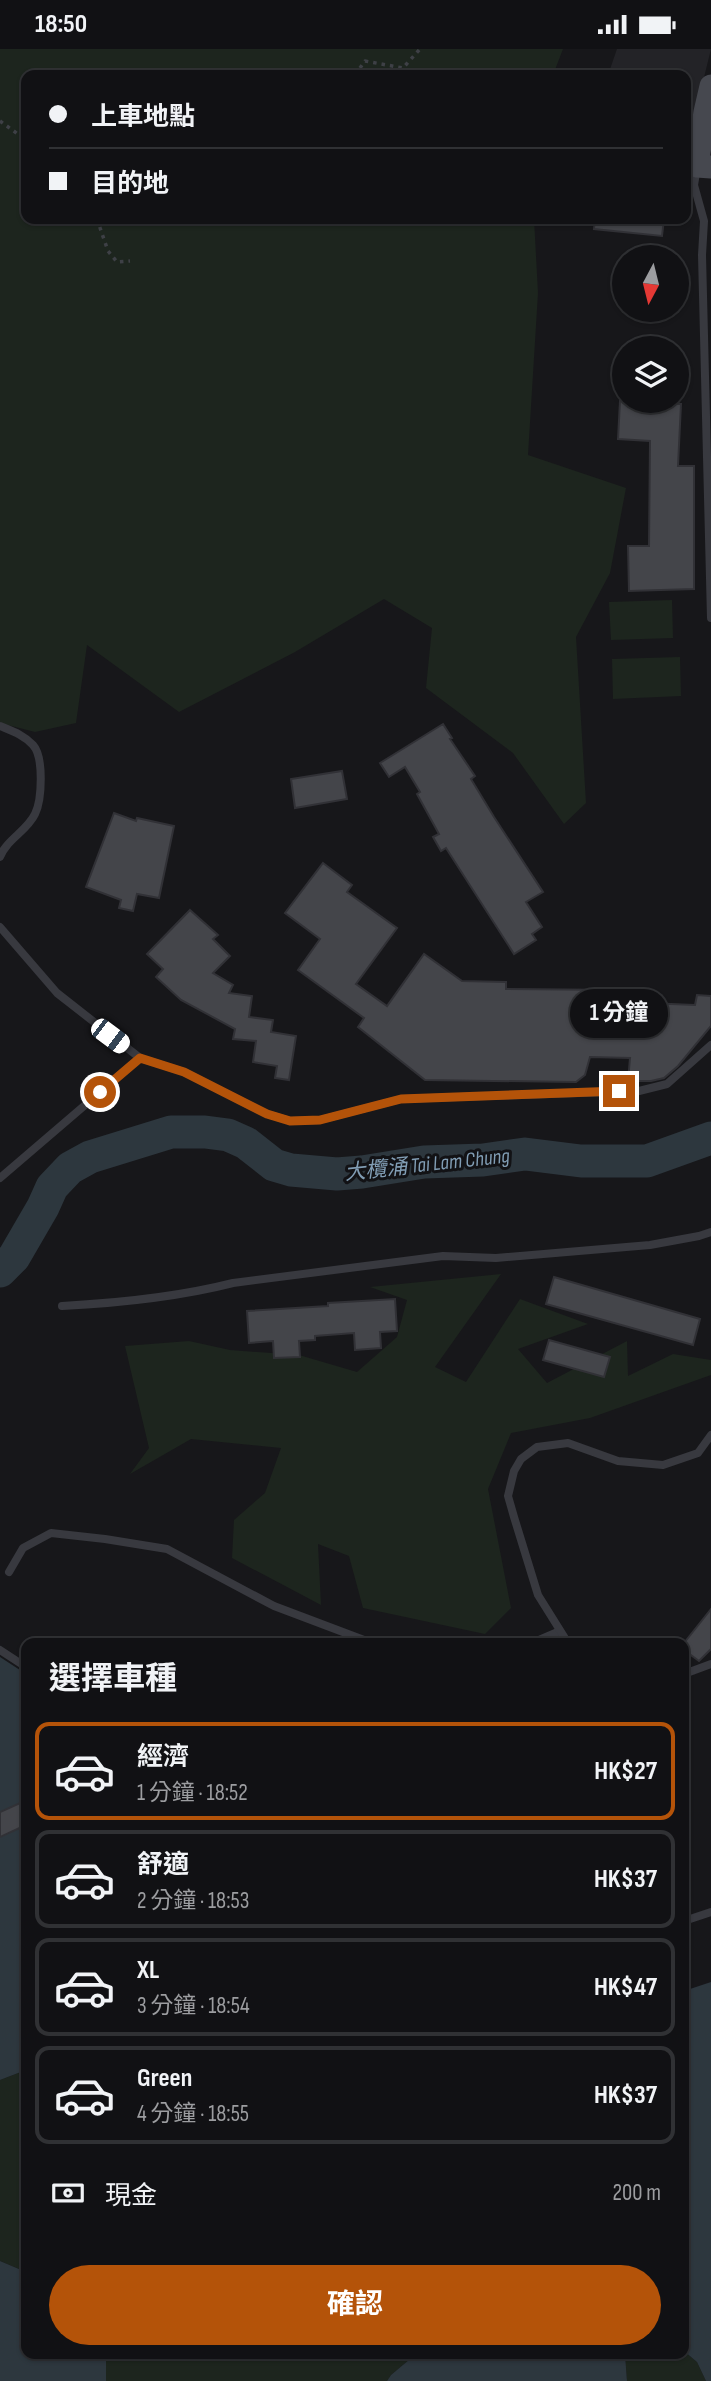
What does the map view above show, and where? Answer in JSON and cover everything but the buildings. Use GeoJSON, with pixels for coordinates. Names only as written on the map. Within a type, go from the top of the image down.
{"type":"FeatureCollection","features":[{"type":"Feature","properties":{"kind":"street"},"geometry":{"type":"LineString","coordinates":[[704,166],[705,111],[711,86]]}},
{"type":"Feature","properties":{"kind":"lane"},"geometry":{"type":"LineString","coordinates":[[704,166],[694,185],[704,221],[707,255],[711,618]]}},
{"type":"Feature","properties":{"kind":"lane"},"geometry":{"type":"LineString","coordinates":[[0,726],[24,737],[36,747],[40,761],[40,795],[35,814],[21,833],[2,851],[0,857]]}},
{"type":"Feature","properties":{"kind":"lane"},"geometry":{"type":"LineString","coordinates":[[0,927],[57,993],[140,1058],[184,1072],[267,1114],[290,1121],[320,1120],[401,1099],[639,1091],[667,1084],[711,1045]]}},
{"type":"Feature","properties":{"kind":"lane"},"geometry":{"type":"LineString","coordinates":[[0,1178],[140,1058]]}},
{"type":"Feature","properties":{"kind":"lane"},"geometry":{"type":"LineString","coordinates":[[62,1306],[110,1303],[206,1290],[233,1283],[443,1256],[496,1258],[650,1245],[711,1232]]}},
{"type":"Feature","properties":{"kind":"lane"},"geometry":{"type":"LineString","coordinates":[[564,1638],[538,1595],[508,1496],[514,1471],[521,1459],[537,1447],[568,1443],[618,1461],[663,1465],[698,1453],[711,1435]]}},
{"type":"Feature","properties":{"kind":"lane"},"geometry":{"type":"LineString","coordinates":[[9,1572],[23,1548],[51,1533],[167,1549],[274,1606],[359,1638]]}},
{"type":"Feature","properties":{"kind":"lane"},"geometry":{"type":"LineString","coordinates":[[545,1638],[560,1632]]}},
{"type":"Feature","properties":{"kind":"lane"},"geometry":{"type":"LineString","coordinates":[[0,1650],[21,1664]]}},
{"type":"Feature","properties":{"kind":"lane"},"geometry":{"type":"LineString","coordinates":[[689,1672],[711,1664]]}},
{"type":"Feature","properties":{"kind":"lane"},"geometry":{"type":"LineString","coordinates":[[689,1919],[711,1912]]}},
{"type":"Feature","properties":{"kind":"path"},"geometry":{"type":"LineString","coordinates":[[359,70],[365,61],[403,68],[420,49]]}},
{"type":"Feature","properties":{"kind":"path"},"geometry":{"type":"LineString","coordinates":[[0,121],[21,136]]}},
{"type":"Feature","properties":{"kind":"path"},"geometry":{"type":"LineString","coordinates":[[99,224],[108,251],[117,262],[130,261]]}},
{"type":"Feature","properties":{"kind":"shaded area"},"geometry":{"type":"Polygon","coordinates":[[[0,49],[563,49],[555,70],[21,70],[21,224],[534,224],[538,293],[528,455],[626,488],[610,573],[576,637],[586,803],[564,824],[513,753],[426,688],[432,628],[384,599],[295,652],[179,712],[87,645],[76,723],[35,732],[0,723],[0,49]]]}},
{"type":"Feature","properties":{"kind":"shaded area"},"geometry":{"type":"Polygon","coordinates":[[[617,49],[711,49],[691,130],[691,70],[610,70],[617,49]]]}},
{"type":"Feature","properties":{"kind":"shaded area"},"geometry":{"type":"Polygon","coordinates":[[[672,600],[673,638],[611,640],[609,602],[672,600]]]}},
{"type":"Feature","properties":{"kind":"shaded area"},"geometry":{"type":"Polygon","coordinates":[[[680,657],[681,696],[613,699],[612,659],[680,657]]]}},
{"type":"Feature","properties":{"kind":"shaded area"},"geometry":{"type":"Polygon","coordinates":[[[501,1274],[435,1367],[466,1382],[520,1299],[588,1324],[518,1349],[547,1383],[627,1341],[628,1376],[673,1354],[711,1360],[711,1375],[590,1418],[511,1433],[488,1489],[511,1608],[485,1634],[363,1608],[349,1556],[318,1544],[321,1605],[232,1558],[234,1520],[265,1493],[281,1448],[191,1439],[130,1474],[149,1448],[125,1346],[189,1341],[230,1350],[299,1355],[357,1372],[397,1337],[407,1300],[370,1287],[501,1274]]]}},
{"type":"Feature","properties":{"kind":"shaded area"},"geometry":{"type":"Polygon","coordinates":[[[0,1657],[21,1671],[21,2072],[0,2080],[0,1657]]]}},
{"type":"Feature","properties":{"kind":"shaded area"},"geometry":{"type":"Polygon","coordinates":[[[711,1982],[711,2381],[706,2381],[697,2362],[689,2355],[689,1989],[711,1982]]]}},
{"type":"Feature","properties":{"kind":"shaded area"},"geometry":{"type":"Polygon","coordinates":[[[21,2072],[21,2270],[0,2261],[0,2080],[21,2072]]]}},
{"type":"Feature","properties":{"kind":"shaded area"},"geometry":{"type":"Polygon","coordinates":[[[0,2261],[21,2270],[21,2359],[106,2359],[106,2381],[0,2381],[0,2261]]]}},
{"type":"Feature","properties":{"kind":"shaded area"},"geometry":{"type":"Polygon","coordinates":[[[689,2355],[697,2362],[706,2381],[627,2381],[625,2359],[689,2359],[689,2355]]]}},
{"type":"Feature","properties":{"kind":"shaded area"},"geometry":{"type":"Polygon","coordinates":[[[106,2359],[410,2359],[387,2381],[106,2381],[106,2359]]]}},
{"type":"Feature","properties":{"kind":"shaded area"},"geometry":{"type":"Polygon","coordinates":[[[410,2359],[625,2359],[627,2381],[387,2381],[410,2359]]]}},
{"type":"Feature","properties":{"kind":"waterway","name":"大欖涌 Tai Lam Chung"},"geometry":{"type":"LineString","coordinates":[[0,1271],[14,1257],[52,1187],[70,1168],[90,1157],[171,1132],[228,1135],[246,1143],[274,1165],[291,1170],[337,1174],[424,1162],[483,1160],[525,1154],[581,1161],[647,1161],[711,1138]]}},
{"type":"Feature","properties":{"kind":"route"},"geometry":{"type":"LineString","coordinates":[[100,1092],[140,1058],[184,1072],[267,1114],[290,1121],[320,1120],[401,1099],[619,1091]]}}]}
